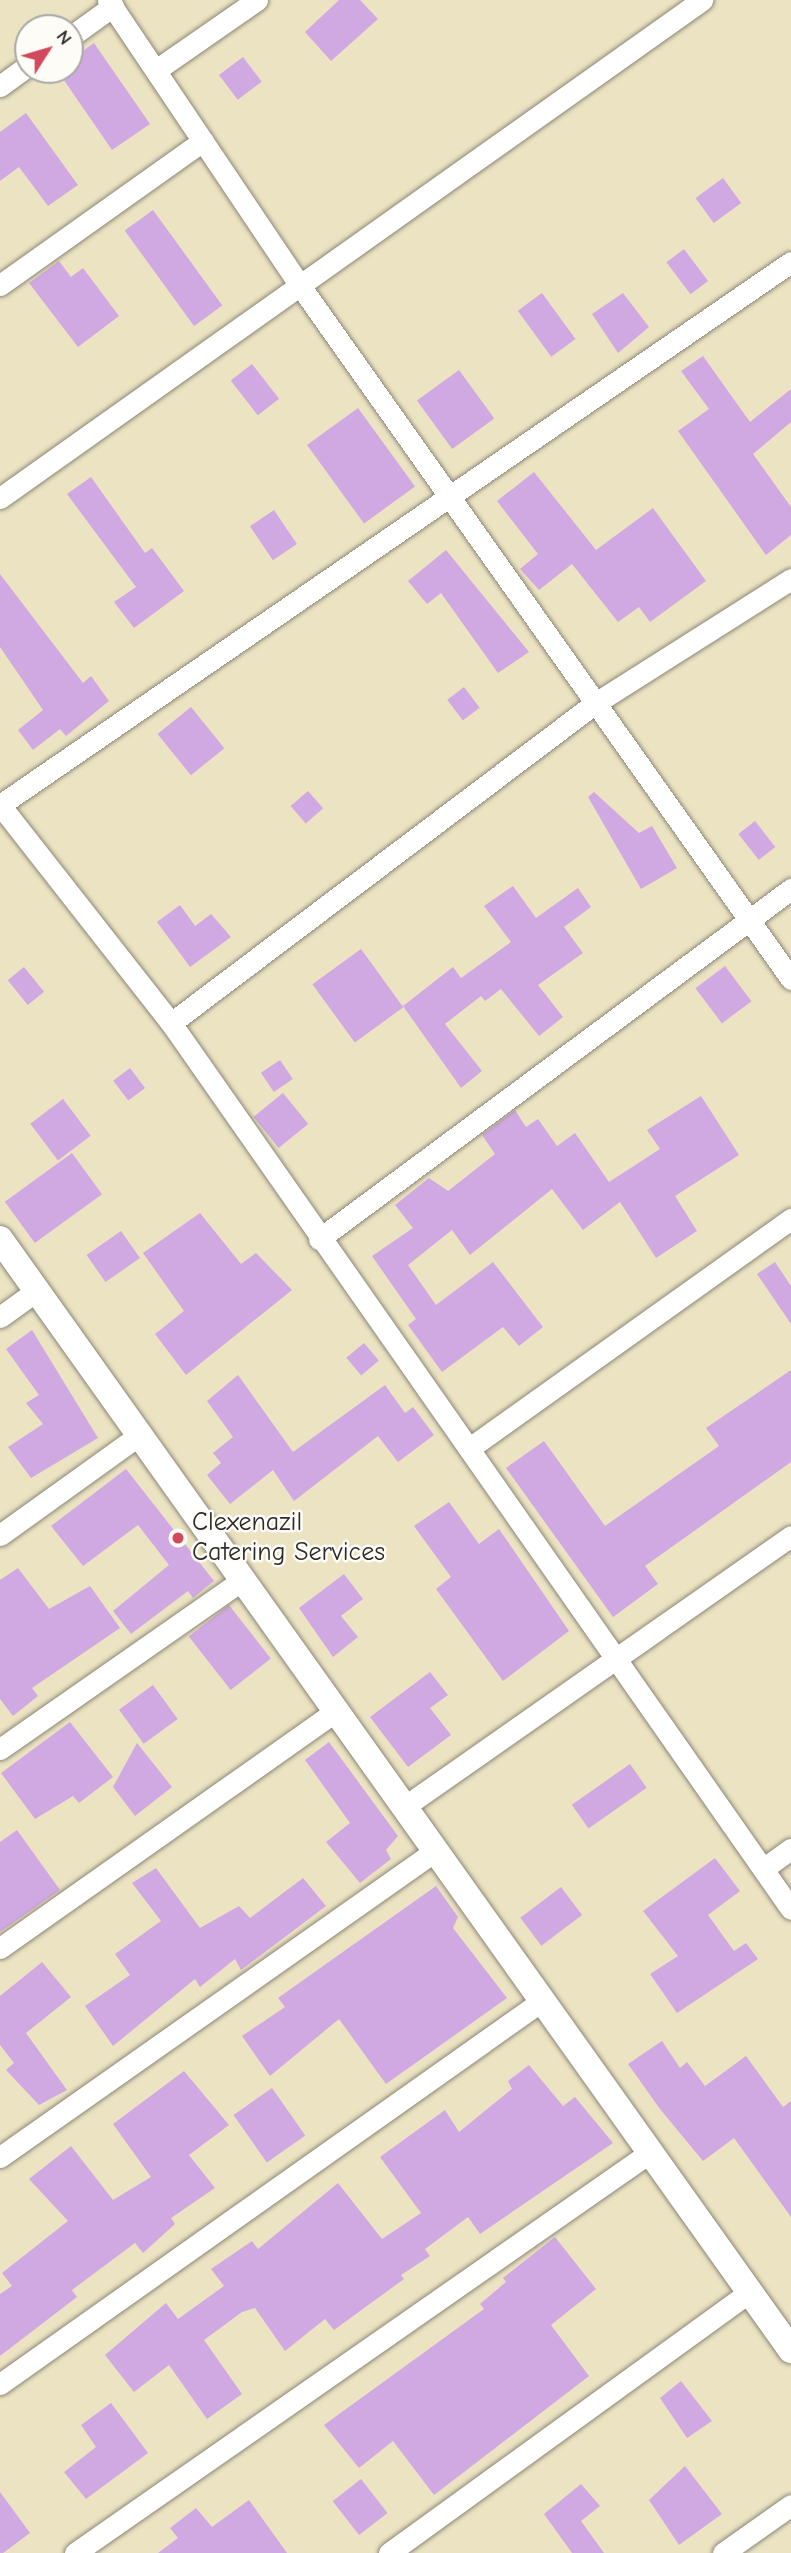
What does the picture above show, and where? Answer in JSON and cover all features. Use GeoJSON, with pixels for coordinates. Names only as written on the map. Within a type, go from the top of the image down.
{"type":"FeatureCollection","features":[{"type":"Feature","properties":{"kind":"street"},"geometry":{"type":"LineString","coordinates":[[156,70],[257,0]]}},
{"type":"Feature","properties":{"kind":"street"},"geometry":{"type":"LineString","coordinates":[[0,498],[702,0]]}},
{"type":"Feature","properties":{"kind":"street"},"geometry":{"type":"LineString","coordinates":[[84,25],[111,3],[300,287],[791,979]]}},
{"type":"Feature","properties":{"kind":"street"},"geometry":{"type":"LineString","coordinates":[[0,285],[203,141]]}},
{"type":"Feature","properties":{"kind":"street"},"geometry":{"type":"LineString","coordinates":[[791,262],[446,494],[0,805],[171,1023],[319,1240],[471,1447],[791,1909]]}},
{"type":"Feature","properties":{"kind":"street"},"geometry":{"type":"LineString","coordinates":[[171,1023],[594,704],[791,579]]}},
{"type":"Feature","properties":{"kind":"street"},"geometry":{"type":"LineString","coordinates":[[319,1240],[747,919],[791,889]]}},
{"type":"Feature","properties":{"kind":"street"},"geometry":{"type":"LineString","coordinates":[[471,1447],[791,1219]]}},
{"type":"Feature","properties":{"kind":"street"},"geometry":{"type":"LineString","coordinates":[[0,1239],[241,1581],[652,2151],[791,2350]]}},
{"type":"Feature","properties":{"kind":"street"},"geometry":{"type":"LineString","coordinates":[[0,1317],[36,1291]]}},
{"type":"Feature","properties":{"kind":"street"},"geometry":{"type":"LineString","coordinates":[[0,1535],[138,1436]]}},
{"type":"Feature","properties":{"kind":"street"},"geometry":{"type":"LineString","coordinates":[[404,1807],[791,1536]]}},
{"type":"Feature","properties":{"kind":"street"},"geometry":{"type":"LineString","coordinates":[[0,1749],[241,1581]]}},
{"type":"Feature","properties":{"kind":"street"},"geometry":{"type":"LineString","coordinates":[[0,1948],[335,1712]]}},
{"type":"Feature","properties":{"kind":"street"},"geometry":{"type":"LineString","coordinates":[[763,1869],[791,1849]]}},
{"type":"Feature","properties":{"kind":"street"},"geometry":{"type":"LineString","coordinates":[[0,2157],[435,1851]]}},
{"type":"Feature","properties":{"kind":"street"},"geometry":{"type":"LineString","coordinates":[[0,2384],[543,2000]]}},
{"type":"Feature","properties":{"kind":"street"},"geometry":{"type":"LineString","coordinates":[[75,2553],[652,2151]]}},
{"type":"Feature","properties":{"kind":"street"},"geometry":{"type":"LineString","coordinates":[[389,2553],[750,2292]]}},
{"type":"Feature","properties":{"kind":"street"},"geometry":{"type":"LineString","coordinates":[[723,2553],[791,2505]]}},
{"type":"Feature","properties":{"kind":"building"},"geometry":{"type":"Polygon","coordinates":[[[339,0],[360,0],[378,19],[331,61],[305,32],[339,0]]]}},
{"type":"Feature","properties":{"kind":"building"},"geometry":{"type":"Polygon","coordinates":[[[94,43],[150,124],[112,150],[67,84],[84,84],[84,50],[94,43]]]}},
{"type":"Feature","properties":{"kind":"building"},"geometry":{"type":"Polygon","coordinates":[[[243,57],[262,82],[238,100],[219,75],[243,57]]]}},
{"type":"Feature","properties":{"kind":"building"},"geometry":{"type":"Polygon","coordinates":[[[26,113],[78,185],[48,206],[19,167],[0,181],[0,132],[26,113]]]}},
{"type":"Feature","properties":{"kind":"building"},"geometry":{"type":"Polygon","coordinates":[[[723,178],[741,203],[714,223],[695,198],[723,178]]]}},
{"type":"Feature","properties":{"kind":"building"},"geometry":{"type":"Polygon","coordinates":[[[153,210],[222,305],[194,326],[125,231],[153,210]]]}},
{"type":"Feature","properties":{"kind":"building"},"geometry":{"type":"Polygon","coordinates":[[[684,249],[708,281],[691,294],[666,262],[684,249]]]}},
{"type":"Feature","properties":{"kind":"building"},"geometry":{"type":"Polygon","coordinates":[[[59,261],[71,277],[83,268],[119,316],[78,347],[29,283],[59,261]]]}},
{"type":"Feature","properties":{"kind":"building"},"geometry":{"type":"Polygon","coordinates":[[[542,293],[576,339],[551,357],[518,311],[542,293]]]}},
{"type":"Feature","properties":{"kind":"building"},"geometry":{"type":"Polygon","coordinates":[[[623,293],[649,327],[618,353],[592,314],[623,293]]]}},
{"type":"Feature","properties":{"kind":"building"},"geometry":{"type":"Polygon","coordinates":[[[703,356],[750,422],[791,389],[791,422],[753,454],[791,507],[791,535],[766,555],[678,431],[709,409],[681,371],[703,356]]]}},
{"type":"Feature","properties":{"kind":"building"},"geometry":{"type":"Polygon","coordinates":[[[252,364],[279,399],[258,415],[231,381],[252,364]]]}},
{"type":"Feature","properties":{"kind":"building"},"geometry":{"type":"Polygon","coordinates":[[[459,370],[494,419],[452,449],[417,401],[459,370]]]}},
{"type":"Feature","properties":{"kind":"building"},"geometry":{"type":"Polygon","coordinates":[[[358,408],[415,486],[364,524],[307,445],[358,408]]]}},
{"type":"Feature","properties":{"kind":"building"},"geometry":{"type":"Polygon","coordinates":[[[534,472],[596,550],[653,508],[706,581],[650,622],[639,607],[618,622],[572,564],[539,590],[520,569],[538,554],[497,501],[534,472]]]}},
{"type":"Feature","properties":{"kind":"building"},"geometry":{"type":"Polygon","coordinates":[[[91,477],[145,553],[152,548],[184,591],[134,628],[114,602],[136,587],[67,494],[91,477]]]}},
{"type":"Feature","properties":{"kind":"building"},"geometry":{"type":"Polygon","coordinates":[[[274,510],[297,544],[273,560],[250,526],[274,510]]]}},
{"type":"Feature","properties":{"kind":"building"},"geometry":{"type":"Polygon","coordinates":[[[446,550],[529,652],[498,673],[441,593],[427,604],[408,581],[446,550]]]}},
{"type":"Feature","properties":{"kind":"building"},"geometry":{"type":"Polygon","coordinates":[[[0,574],[83,683],[91,676],[109,701],[66,736],[60,729],[33,750],[18,730],[43,710],[0,647],[0,574]]]}},
{"type":"Feature","properties":{"kind":"building"},"geometry":{"type":"Polygon","coordinates":[[[464,687],[480,708],[463,720],[447,700],[464,687]]]}},
{"type":"Feature","properties":{"kind":"building"},"geometry":{"type":"Polygon","coordinates":[[[191,707],[224,748],[191,775],[158,734],[191,707]]]}},
{"type":"Feature","properties":{"kind":"building"},"geometry":{"type":"Polygon","coordinates":[[[308,791],[323,808],[306,823],[291,806],[308,791]]]}},
{"type":"Feature","properties":{"kind":"building"},"geometry":{"type":"Polygon","coordinates":[[[594,792],[639,833],[652,826],[677,868],[641,889],[588,797],[594,792]]]}},
{"type":"Feature","properties":{"kind":"building"},"geometry":{"type":"Polygon","coordinates":[[[755,821],[775,847],[759,860],[738,834],[755,821]]]}},
{"type":"Feature","properties":{"kind":"building"},"geometry":{"type":"Polygon","coordinates":[[[513,886],[536,918],[578,888],[591,907],[564,927],[583,953],[538,985],[563,1017],[539,1036],[501,989],[485,1001],[481,996],[445,1024],[482,1071],[461,1088],[403,1006],[453,967],[461,978],[511,942],[484,906],[513,886]]]}},
{"type":"Feature","properties":{"kind":"building"},"geometry":{"type":"Polygon","coordinates":[[[180,905],[195,926],[211,914],[231,937],[190,967],[157,922],[180,905]]]}},
{"type":"Feature","properties":{"kind":"building"},"geometry":{"type":"Polygon","coordinates":[[[361,949],[403,1007],[355,1043],[312,984],[361,949]]]}},
{"type":"Feature","properties":{"kind":"building"},"geometry":{"type":"Polygon","coordinates":[[[725,966],[751,1001],[722,1023],[695,988],[725,966]]]}},
{"type":"Feature","properties":{"kind":"building"},"geometry":{"type":"Polygon","coordinates":[[[24,967],[44,992],[28,1005],[8,980],[24,967]]]}},
{"type":"Feature","properties":{"kind":"building"},"geometry":{"type":"Polygon","coordinates":[[[280,1060],[293,1079],[274,1092],[261,1073],[280,1060]]]}},
{"type":"Feature","properties":{"kind":"building"},"geometry":{"type":"Polygon","coordinates":[[[130,1068],[145,1088],[128,1101],[113,1081],[130,1068]]]}},
{"type":"Feature","properties":{"kind":"building"},"geometry":{"type":"Polygon","coordinates":[[[283,1093],[308,1124],[279,1148],[253,1117],[283,1093]]]}},
{"type":"Feature","properties":{"kind":"building"},"geometry":{"type":"Polygon","coordinates":[[[701,1096],[739,1155],[675,1196],[697,1231],[656,1258],[620,1202],[583,1230],[552,1189],[470,1255],[452,1230],[408,1265],[436,1305],[493,1262],[543,1327],[519,1346],[503,1327],[442,1372],[408,1325],[416,1319],[372,1256],[413,1228],[395,1205],[429,1178],[448,1191],[495,1154],[482,1135],[515,1110],[526,1127],[538,1119],[557,1146],[575,1133],[609,1182],[660,1149],[647,1130],[701,1096]]]}},
{"type":"Feature","properties":{"kind":"building"},"geometry":{"type":"Polygon","coordinates":[[[63,1099],[91,1136],[58,1160],[30,1124],[63,1099]]]}},
{"type":"Feature","properties":{"kind":"building"},"geometry":{"type":"Polygon","coordinates":[[[72,1153],[102,1194],[35,1243],[5,1202],[72,1153]]]}},
{"type":"Feature","properties":{"kind":"building"},"geometry":{"type":"Polygon","coordinates":[[[200,1213],[241,1264],[256,1253],[292,1290],[186,1375],[155,1334],[184,1311],[143,1253],[200,1213]]]}},
{"type":"Feature","properties":{"kind":"building"},"geometry":{"type":"Polygon","coordinates":[[[121,1231],[140,1258],[106,1282],[87,1255],[121,1231]]]}},
{"type":"Feature","properties":{"kind":"building"},"geometry":{"type":"Polygon","coordinates":[[[775,1262],[791,1286],[791,1324],[757,1274],[775,1262]]]}},
{"type":"Feature","properties":{"kind":"building"},"geometry":{"type":"Polygon","coordinates":[[[32,1330],[98,1438],[31,1478],[8,1447],[43,1424],[26,1403],[39,1395],[6,1349],[32,1330]]]}},
{"type":"Feature","properties":{"kind":"building"},"geometry":{"type":"Polygon","coordinates":[[[364,1343],[379,1361],[361,1375],[346,1358],[364,1343]]]}},
{"type":"Feature","properties":{"kind":"building"},"geometry":{"type":"Polygon","coordinates":[[[791,1370],[791,1462],[645,1566],[658,1584],[613,1617],[506,1468],[544,1441],[605,1526],[719,1446],[706,1428],[791,1370]]]}},
{"type":"Feature","properties":{"kind":"building"},"geometry":{"type":"Polygon","coordinates":[[[238,1375],[293,1452],[385,1385],[405,1413],[413,1407],[434,1435],[398,1462],[378,1436],[294,1501],[273,1470],[230,1504],[207,1475],[221,1463],[213,1453],[233,1437],[207,1401],[238,1375]]]}},
{"type":"Feature","properties":{"kind":"building"},"geometry":{"type":"Polygon","coordinates":[[[126,1469],[214,1581],[193,1598],[188,1591],[131,1634],[113,1611],[169,1565],[138,1525],[83,1566],[51,1526],[126,1469]]]}},
{"type":"Feature","properties":{"kind":"building"},"geometry":{"type":"Polygon","coordinates":[[[449,1502],[479,1544],[499,1529],[569,1631],[503,1681],[436,1589],[451,1577],[414,1526],[449,1502]]]}},
{"type":"Feature","properties":{"kind":"building"},"geometry":{"type":"Polygon","coordinates":[[[18,1568],[49,1609],[90,1586],[120,1628],[32,1688],[38,1696],[13,1716],[0,1699],[0,1580],[18,1568]]]}},
{"type":"Feature","properties":{"kind":"building"},"geometry":{"type":"Polygon","coordinates":[[[344,1574],[363,1599],[341,1616],[358,1637],[333,1657],[299,1608],[344,1574]]]}},
{"type":"Feature","properties":{"kind":"building"},"geometry":{"type":"Polygon","coordinates":[[[229,1605],[271,1659],[231,1690],[189,1636],[229,1605]]]}},
{"type":"Feature","properties":{"kind":"building"},"geometry":{"type":"Polygon","coordinates":[[[430,1672],[448,1695],[430,1708],[451,1735],[408,1767],[370,1717],[430,1672]]]}},
{"type":"Feature","properties":{"kind":"building"},"geometry":{"type":"Polygon","coordinates":[[[153,1685],[178,1719],[144,1744],[119,1710],[153,1685]]]}},
{"type":"Feature","properties":{"kind":"building"},"geometry":{"type":"Polygon","coordinates":[[[70,1722],[113,1777],[79,1803],[73,1796],[35,1819],[1,1773],[70,1722]]]}},
{"type":"Feature","properties":{"kind":"building"},"geometry":{"type":"Polygon","coordinates":[[[329,1742],[398,1836],[386,1850],[391,1859],[360,1883],[326,1842],[350,1823],[305,1760],[329,1742]]]}},
{"type":"Feature","properties":{"kind":"building"},"geometry":{"type":"Polygon","coordinates":[[[137,1743],[172,1787],[135,1816],[113,1787],[137,1743]]]}},
{"type":"Feature","properties":{"kind":"building"},"geometry":{"type":"Polygon","coordinates":[[[630,1764],[647,1788],[588,1828],[572,1805],[630,1764]]]}},
{"type":"Feature","properties":{"kind":"building"},"geometry":{"type":"Polygon","coordinates":[[[17,1830],[60,1890],[0,1932],[0,1842],[17,1830]]]}},
{"type":"Feature","properties":{"kind":"building"},"geometry":{"type":"Polygon","coordinates":[[[715,1858],[740,1891],[708,1915],[734,1951],[746,1943],[758,1959],[677,2013],[650,1974],[678,1956],[643,1911],[715,1858]]]}},
{"type":"Feature","properties":{"kind":"building"},"geometry":{"type":"Polygon","coordinates":[[[156,1868],[200,1928],[239,1906],[250,1918],[303,1878],[326,1906],[241,1970],[235,1959],[200,1987],[195,1979],[113,2046],[85,2006],[130,1975],[115,1954],[161,1921],[132,1883],[156,1868]]]}},
{"type":"Feature","properties":{"kind":"building"},"geometry":{"type":"Polygon","coordinates":[[[436,1886],[458,1917],[453,1928],[507,1998],[386,2084],[339,2019],[270,2076],[242,2036],[285,2007],[278,1998],[436,1886]]]}},
{"type":"Feature","properties":{"kind":"building"},"geometry":{"type":"Polygon","coordinates":[[[561,1887],[582,1915],[541,1946],[520,1918],[561,1887]]]}},
{"type":"Feature","properties":{"kind":"building"},"geometry":{"type":"Polygon","coordinates":[[[42,1962],[71,1997],[26,2033],[67,2090],[39,2105],[6,2070],[14,2063],[0,2045],[0,1996],[42,1962]]]}},
{"type":"Feature","properties":{"kind":"building"},"geometry":{"type":"Polygon","coordinates":[[[662,2041],[680,2068],[687,2062],[705,2086],[746,2056],[783,2107],[791,2101],[791,2217],[734,2138],[703,2161],[660,2109],[628,2064],[662,2041]]]}},
{"type":"Feature","properties":{"kind":"building"},"geometry":{"type":"Polygon","coordinates":[[[529,2065],[563,2106],[575,2097],[613,2143],[480,2234],[468,2217],[425,2249],[430,2256],[401,2275],[404,2279],[334,2330],[325,2319],[285,2351],[255,2308],[242,2312],[204,2340],[242,2394],[207,2419],[169,2365],[134,2392],[105,2355],[166,2303],[178,2319],[224,2286],[211,2269],[252,2241],[258,2249],[338,2183],[382,2239],[421,2213],[380,2157],[445,2110],[459,2132],[512,2089],[508,2081],[529,2065]]]}},
{"type":"Feature","properties":{"kind":"building"},"geometry":{"type":"Polygon","coordinates":[[[184,2071],[229,2125],[189,2155],[215,2188],[171,2218],[175,2224],[143,2253],[135,2243],[72,2290],[77,2297],[0,2356],[0,2294],[12,2286],[2,2273],[68,2221],[29,2179],[71,2146],[113,2200],[151,2177],[113,2124],[184,2071]]]}},
{"type":"Feature","properties":{"kind":"building"},"geometry":{"type":"Polygon","coordinates":[[[272,2088],[305,2136],[267,2162],[233,2115],[272,2088]]]}},
{"type":"Feature","properties":{"kind":"building"},"geometry":{"type":"Polygon","coordinates":[[[555,2237],[596,2289],[551,2325],[589,2376],[434,2495],[393,2441],[359,2468],[324,2425],[484,2309],[480,2304],[506,2282],[503,2278],[555,2237]]]}},
{"type":"Feature","properties":{"kind":"building"},"geometry":{"type":"Polygon","coordinates":[[[681,2381],[712,2421],[687,2438],[660,2398],[681,2381]]]}},
{"type":"Feature","properties":{"kind":"building"},"geometry":{"type":"Polygon","coordinates":[[[111,2403],[148,2453],[86,2499],[64,2472],[96,2447],[81,2425],[111,2403]]]}},
{"type":"Feature","properties":{"kind":"building"},"geometry":{"type":"Polygon","coordinates":[[[685,2466],[722,2514],[679,2545],[649,2500],[685,2466]]]}},
{"type":"Feature","properties":{"kind":"building"},"geometry":{"type":"Polygon","coordinates":[[[361,2479],[387,2513],[359,2535],[333,2501],[361,2479]]]}},
{"type":"Feature","properties":{"kind":"building"},"geometry":{"type":"Polygon","coordinates":[[[581,2484],[600,2506],[581,2521],[604,2553],[572,2553],[544,2514],[581,2484]]]}},
{"type":"Feature","properties":{"kind":"building"},"geometry":{"type":"Polygon","coordinates":[[[0,2492],[30,2533],[3,2553],[0,2553],[0,2492]]]}},
{"type":"Feature","properties":{"kind":"building"},"geometry":{"type":"Polygon","coordinates":[[[249,2500],[287,2553],[158,2553],[178,2538],[170,2528],[196,2508],[212,2527],[249,2500]]]}},
{"type":"Feature","properties":{"kind":"place","name":"Clexenazil Catering Services"},"geometry":{"type":"Point","coordinates":[178,1538]}}]}
